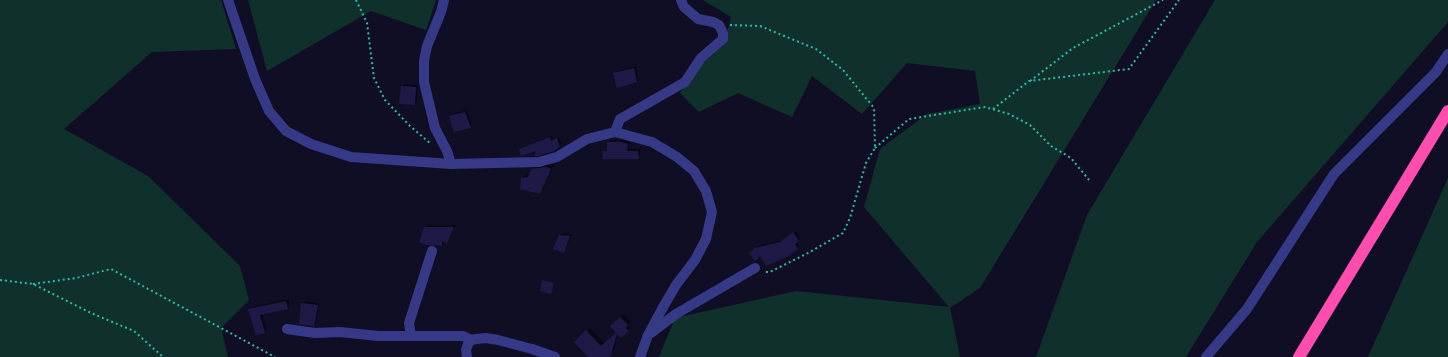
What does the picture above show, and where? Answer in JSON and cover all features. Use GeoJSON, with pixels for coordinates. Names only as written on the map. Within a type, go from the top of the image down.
{"type":"FeatureCollection","features":[{"type":"Feature","properties":{"kind":"highway"},"geometry":{"type":"LineString","coordinates":[[1299,357],[1448,111]]}},
{"type":"Feature","properties":{"kind":"street"},"geometry":{"type":"LineString","coordinates":[[228,0],[255,79],[269,111],[286,131],[311,144],[351,157],[451,164],[539,162],[557,157],[587,139],[616,132],[652,142],[677,157],[694,170],[706,191],[712,212],[706,239],[695,260],[676,285],[648,335],[640,357]]}},
{"type":"Feature","properties":{"kind":"street"},"geometry":{"type":"LineString","coordinates":[[444,0],[441,12],[427,46],[424,61],[424,82],[435,128],[447,151],[451,164]]}},
{"type":"Feature","properties":{"kind":"street"},"geometry":{"type":"LineString","coordinates":[[616,132],[620,119],[685,82],[701,58],[723,39],[723,33],[719,25],[698,18],[684,7],[681,0]]}},
{"type":"Feature","properties":{"kind":"street"},"geometry":{"type":"LineString","coordinates":[[1206,357],[1247,309],[1334,174],[1436,72],[1448,54]]}},
{"type":"Feature","properties":{"kind":"street"},"geometry":{"type":"LineString","coordinates":[[410,336],[409,323],[432,251]]}},
{"type":"Feature","properties":{"kind":"street"},"geometry":{"type":"LineString","coordinates":[[648,335],[676,314],[759,271]]}},
{"type":"Feature","properties":{"kind":"street"},"geometry":{"type":"LineString","coordinates":[[287,329],[315,333],[340,332],[378,336],[463,336],[471,340],[486,338],[532,349],[555,357]]}},
{"type":"Feature","properties":{"kind":"street"},"geometry":{"type":"LineString","coordinates":[[467,357],[466,350],[471,340]]}},
{"type":"Feature","properties":{"kind":"path"},"geometry":{"type":"LineString","coordinates":[[356,0],[367,23],[374,78],[385,100],[430,144],[447,151]]}},
{"type":"Feature","properties":{"kind":"path"},"geometry":{"type":"LineString","coordinates":[[993,109],[1073,48],[1163,0]]}},
{"type":"Feature","properties":{"kind":"path"},"geometry":{"type":"LineString","coordinates":[[1029,81],[1129,69],[1179,0]]}},
{"type":"Feature","properties":{"kind":"path"},"geometry":{"type":"LineString","coordinates":[[719,25],[760,26],[816,49],[843,70],[874,108],[875,148]]}},
{"type":"Feature","properties":{"kind":"path"},"geometry":{"type":"LineString","coordinates":[[759,271],[770,272],[843,234],[850,218],[866,163],[875,148],[909,119],[985,107],[1009,114],[1030,126],[1051,146],[1071,158],[1089,180]]}},
{"type":"Feature","properties":{"kind":"path"},"geometry":{"type":"LineString","coordinates":[[0,280],[33,284],[76,278],[112,269],[276,357]]}},
{"type":"Feature","properties":{"kind":"path"},"geometry":{"type":"LineString","coordinates":[[33,284],[91,313],[134,331],[163,357]]}},
{"type":"Feature","properties":{"kind":"green space"},"geometry":{"type":"Polygon","coordinates":[[[0,0],[221,0],[236,49],[152,52],[64,129],[148,176],[240,266],[249,300],[221,328],[228,357],[0,357],[0,0]]]}},
{"type":"Feature","properties":{"kind":"green space"},"geometry":{"type":"Polygon","coordinates":[[[248,0],[436,0],[426,30],[371,11],[267,71],[248,0]]]}},
{"type":"Feature","properties":{"kind":"green space"},"geometry":{"type":"Polygon","coordinates":[[[703,0],[1156,0],[980,288],[950,308],[960,357],[659,357],[675,318],[796,291],[949,307],[864,207],[880,149],[927,114],[980,104],[975,71],[907,63],[862,114],[812,76],[792,117],[738,93],[699,112],[680,93],[702,64],[724,45],[731,17],[703,0]]]}},
{"type":"Feature","properties":{"kind":"green space"},"geometry":{"type":"Polygon","coordinates":[[[1215,0],[1448,0],[1448,22],[1257,242],[1186,357],[1036,357],[1087,215],[1215,0]]]}},
{"type":"Feature","properties":{"kind":"green space"},"geometry":{"type":"Polygon","coordinates":[[[1448,178],[1448,357],[1368,357],[1448,178]]]}},
{"type":"Feature","properties":{"kind":"building"},"geometry":{"type":"Polygon","coordinates":[[[634,68],[637,82],[617,88],[613,73],[634,68]]]}},
{"type":"Feature","properties":{"kind":"building"},"geometry":{"type":"Polygon","coordinates":[[[401,86],[416,87],[415,105],[399,104],[401,86]]]}},
{"type":"Feature","properties":{"kind":"building"},"geometry":{"type":"Polygon","coordinates":[[[465,112],[471,128],[454,132],[449,116],[465,112]]]}},
{"type":"Feature","properties":{"kind":"building"},"geometry":{"type":"Polygon","coordinates":[[[550,137],[551,141],[557,138],[560,147],[554,151],[538,156],[535,156],[536,151],[521,156],[519,149],[550,137]]]}},
{"type":"Feature","properties":{"kind":"building"},"geometry":{"type":"Polygon","coordinates":[[[618,141],[628,144],[627,151],[638,151],[639,159],[603,159],[602,151],[607,151],[607,142],[618,141]]]}},
{"type":"Feature","properties":{"kind":"building"},"geometry":{"type":"Polygon","coordinates":[[[546,167],[551,169],[540,194],[520,189],[521,178],[528,177],[531,169],[546,167]]]}},
{"type":"Feature","properties":{"kind":"building"},"geometry":{"type":"Polygon","coordinates":[[[424,227],[454,227],[447,243],[442,241],[442,246],[426,245],[419,242],[424,227]]]}},
{"type":"Feature","properties":{"kind":"building"},"geometry":{"type":"Polygon","coordinates":[[[793,232],[799,241],[795,244],[798,249],[788,256],[766,266],[760,256],[755,261],[749,253],[755,248],[780,242],[793,232]]]}},
{"type":"Feature","properties":{"kind":"building"},"geometry":{"type":"Polygon","coordinates":[[[559,235],[570,236],[564,253],[553,249],[559,235]]]}},
{"type":"Feature","properties":{"kind":"building"},"geometry":{"type":"Polygon","coordinates":[[[542,280],[554,283],[551,294],[540,291],[542,280]]]}},
{"type":"Feature","properties":{"kind":"building"},"geometry":{"type":"Polygon","coordinates":[[[286,301],[288,309],[260,315],[265,333],[256,335],[248,309],[286,301]]]}},
{"type":"Feature","properties":{"kind":"building"},"geometry":{"type":"Polygon","coordinates":[[[301,303],[318,305],[314,326],[299,324],[301,303]]]}},
{"type":"Feature","properties":{"kind":"building"},"geometry":{"type":"Polygon","coordinates":[[[620,317],[628,325],[626,328],[629,331],[621,338],[617,334],[611,355],[609,357],[588,357],[574,342],[586,330],[601,346],[616,333],[610,326],[620,317]]]}}]}
